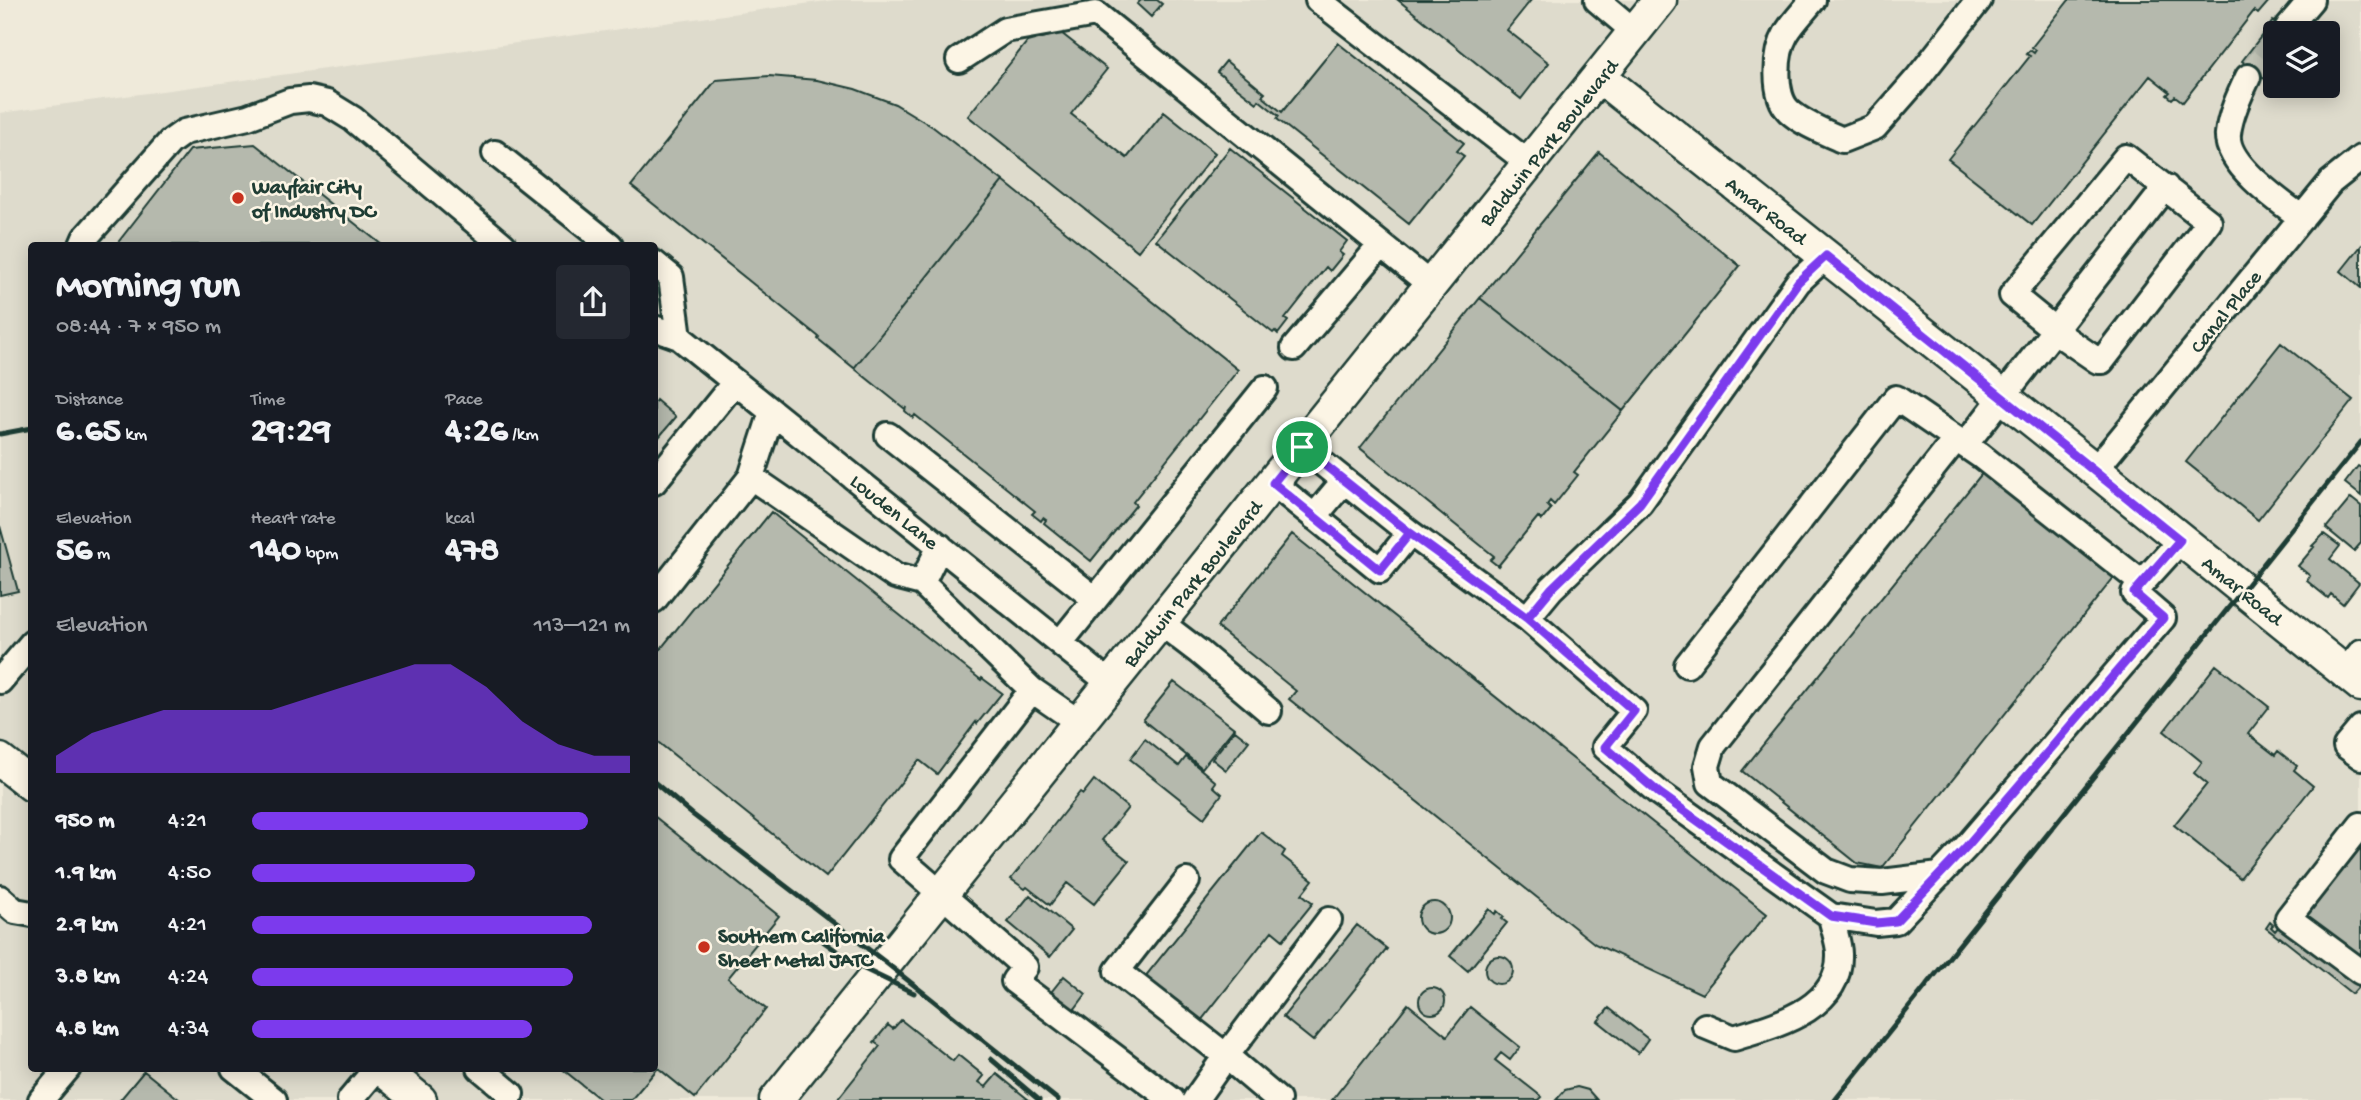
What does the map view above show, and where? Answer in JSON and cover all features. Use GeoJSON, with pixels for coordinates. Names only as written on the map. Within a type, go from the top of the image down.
{"type":"FeatureCollection","features":[{"type":"Feature","properties":{"kind":"main road","name":"Baldwin Park Boulevard"},"geometry":{"type":"LineString","coordinates":[[776,1100],[1660,0]]}},
{"type":"Feature","properties":{"kind":"main road","name":"Amar Road"},"geometry":{"type":"LineString","coordinates":[[1600,77],[2180,540],[2356,670]]}},
{"type":"Feature","properties":{"kind":"main road"},"geometry":{"type":"LineString","coordinates":[[0,760],[28,782]]}},
{"type":"Feature","properties":{"kind":"main road"},"geometry":{"type":"LineString","coordinates":[[384,1072],[420,1100]]}},
{"type":"Feature","properties":{"kind":"street"},"geometry":{"type":"LineString","coordinates":[[1318,0],[1530,164]]}},
{"type":"Feature","properties":{"kind":"street"},"geometry":{"type":"LineString","coordinates":[[1597,0],[1635,32]]}},
{"type":"Feature","properties":{"kind":"street"},"geometry":{"type":"LineString","coordinates":[[1812,0],[1785,35],[1779,57],[1777,86],[1788,111],[1842,140],[1875,127],[1979,0]]}},
{"type":"Feature","properties":{"kind":"street"},"geometry":{"type":"LineString","coordinates":[[2293,21],[2311,0]]}},
{"type":"Feature","properties":{"kind":"street"},"geometry":{"type":"LineString","coordinates":[[959,60],[1005,30],[1096,14],[1432,286]]}},
{"type":"Feature","properties":{"kind":"street"},"geometry":{"type":"LineString","coordinates":[[2248,77],[2227,136],[2235,158],[2274,197],[2302,218]]}},
{"type":"Feature","properties":{"kind":"street"},"geometry":{"type":"LineString","coordinates":[[83,242],[170,142],[184,132],[248,117],[290,101],[309,99],[327,103],[353,120],[499,242]]}},
{"type":"Feature","properties":{"kind":"street"},"geometry":{"type":"LineString","coordinates":[[495,153],[606,242]]}},
{"type":"Feature","properties":{"kind":"street"},"geometry":{"type":"LineString","coordinates":[[2126,157],[2209,223],[2102,361],[2094,360],[2055,330],[2012,294],[2126,157]]}},
{"type":"Feature","properties":{"kind":"street","name":"Canal Place"},"geometry":{"type":"LineString","coordinates":[[2095,470],[2331,182],[2361,158]]}},
{"type":"Feature","properties":{"kind":"street"},"geometry":{"type":"LineString","coordinates":[[1940,875],[1882,882],[1850,880],[1826,871],[1710,783],[1707,766],[1713,746],[1961,442],[2004,398],[2166,187]]}},
{"type":"Feature","properties":{"kind":"street"},"geometry":{"type":"LineString","coordinates":[[1294,348],[1381,245]]}},
{"type":"Feature","properties":{"kind":"street"},"geometry":{"type":"LineString","coordinates":[[1527,618],[1551,589],[1640,503],[1798,282],[1826,256]]}},
{"type":"Feature","properties":{"kind":"street"},"geometry":{"type":"LineString","coordinates":[[658,266],[671,277],[679,337]]}},
{"type":"Feature","properties":{"kind":"street","name":"Louden Lane"},"geometry":{"type":"LineString","coordinates":[[658,329],[679,337],[1111,684]]}},
{"type":"Feature","properties":{"kind":"street"},"geometry":{"type":"LineString","coordinates":[[658,477],[735,382]]}},
{"type":"Feature","properties":{"kind":"street"},"geometry":{"type":"LineString","coordinates":[[1060,643],[1265,388]]}},
{"type":"Feature","properties":{"kind":"street"},"geometry":{"type":"LineString","coordinates":[[1686,666],[1896,398],[1961,442],[2142,583]]}},
{"type":"Feature","properties":{"kind":"street"},"geometry":{"type":"LineString","coordinates":[[658,595],[751,477],[772,412]]}},
{"type":"Feature","properties":{"kind":"street"},"geometry":{"type":"LineString","coordinates":[[888,435],[1095,599]]}},
{"type":"Feature","properties":{"kind":"street"},"geometry":{"type":"LineString","coordinates":[[1302,447],[1410,533],[1527,618],[1634,711],[1605,747],[1659,793],[1831,916],[1876,923],[1896,921],[1940,875],[2163,618],[2134,593],[2180,540]]}},
{"type":"Feature","properties":{"kind":"street"},"geometry":{"type":"LineString","coordinates":[[751,477],[895,576],[922,583],[1032,690],[1080,723]]}},
{"type":"Feature","properties":{"kind":"street"},"geometry":{"type":"LineString","coordinates":[[1314,517],[1343,481]]}},
{"type":"Feature","properties":{"kind":"street"},"geometry":{"type":"LineString","coordinates":[[1273,483],[1380,570],[1410,533]]}},
{"type":"Feature","properties":{"kind":"street"},"geometry":{"type":"LineString","coordinates":[[922,583],[940,546]]}},
{"type":"Feature","properties":{"kind":"street"},"geometry":{"type":"LineString","coordinates":[[1160,623],[1269,711]]}},
{"type":"Feature","properties":{"kind":"street"},"geometry":{"type":"LineString","coordinates":[[0,681],[28,648]]}},
{"type":"Feature","properties":{"kind":"street"},"geometry":{"type":"LineString","coordinates":[[1032,690],[901,859],[1025,967],[1014,981],[1172,1100]]}},
{"type":"Feature","properties":{"kind":"street"},"geometry":{"type":"LineString","coordinates":[[2361,728],[2346,746],[2361,757]]}},
{"type":"Feature","properties":{"kind":"street"},"geometry":{"type":"LineString","coordinates":[[2361,825],[2288,918],[2361,972]]}},
{"type":"Feature","properties":{"kind":"street"},"geometry":{"type":"LineString","coordinates":[[1186,881],[1116,971],[1278,1100]]}},
{"type":"Feature","properties":{"kind":"street"},"geometry":{"type":"LineString","coordinates":[[0,898],[15,911],[28,913]]}},
{"type":"Feature","properties":{"kind":"street"},"geometry":{"type":"LineString","coordinates":[[1705,1026],[1734,1038],[1804,1014],[1835,982],[1839,954],[1831,916]]}},
{"type":"Feature","properties":{"kind":"street"},"geometry":{"type":"LineString","coordinates":[[1195,1100],[1329,920]]}},
{"type":"Feature","properties":{"kind":"street"},"geometry":{"type":"LineString","coordinates":[[41,1100],[65,1072]]}},
{"type":"Feature","properties":{"kind":"street"},"geometry":{"type":"LineString","coordinates":[[239,1072],[274,1100]]}},
{"type":"Feature","properties":{"kind":"street"},"geometry":{"type":"LineString","coordinates":[[350,1100],[375,1072]]}},
{"type":"Feature","properties":{"kind":"street"},"geometry":{"type":"LineString","coordinates":[[484,1072],[512,1098]]}},
{"type":"Feature","properties":{"kind":"shaded area"},"geometry":{"type":"Polygon","coordinates":[[[834,0],[2361,0],[2361,441],[2246,590],[2361,683],[2361,1100],[0,1100],[0,113],[834,0]]]}},
{"type":"Feature","properties":{"kind":"building"},"geometry":{"type":"Polygon","coordinates":[[[1141,0],[1157,0],[1162,4],[1151,17],[1137,4],[1141,0]]]}},
{"type":"Feature","properties":{"kind":"building"},"geometry":{"type":"Polygon","coordinates":[[[1398,0],[1531,0],[1507,30],[1549,63],[1521,99],[1398,0]]]}},
{"type":"Feature","properties":{"kind":"building"},"geometry":{"type":"Polygon","coordinates":[[[2069,0],[2270,0],[2258,14],[2254,11],[2183,102],[2175,96],[2172,99],[2167,95],[2170,92],[2150,76],[2032,225],[1948,159],[2030,56],[2026,54],[2030,50],[2034,53],[2036,50],[2032,47],[2069,0]]]}},
{"type":"Feature","properties":{"kind":"building"},"geometry":{"type":"Polygon","coordinates":[[[1061,33],[1107,69],[1071,114],[1127,158],[1164,112],[1215,153],[1138,251],[968,116],[1027,42],[1061,33]]]}},
{"type":"Feature","properties":{"kind":"building"},"geometry":{"type":"Polygon","coordinates":[[[2263,34],[2263,77],[2242,61],[2263,34]]]}},
{"type":"Feature","properties":{"kind":"building"},"geometry":{"type":"Polygon","coordinates":[[[1338,43],[1464,143],[1457,151],[1464,156],[1409,224],[1277,119],[1279,116],[1259,100],[1257,103],[1217,72],[1226,61],[1265,93],[1262,96],[1282,112],[1338,43]]]}},
{"type":"Feature","properties":{"kind":"building"},"geometry":{"type":"Polygon","coordinates":[[[769,76],[817,80],[855,89],[895,104],[933,127],[1003,181],[854,368],[631,186],[716,80],[769,76]]]}},
{"type":"Feature","properties":{"kind":"building","name":"Wayfair City of Industry DC"},"geometry":{"type":"Polygon","coordinates":[[[255,144],[378,242],[118,242],[190,150],[255,144]]]}},
{"type":"Feature","properties":{"kind":"building"},"geometry":{"type":"Polygon","coordinates":[[[1230,148],[1347,241],[1339,252],[1343,255],[1330,271],[1326,267],[1285,319],[1288,321],[1278,334],[1275,331],[1273,333],[1156,240],[1230,148]]]}},
{"type":"Feature","properties":{"kind":"building"},"geometry":{"type":"Polygon","coordinates":[[[1599,152],[1740,266],[1623,411],[1480,298],[1599,152]]]}},
{"type":"Feature","properties":{"kind":"building"},"geometry":{"type":"Polygon","coordinates":[[[1003,181],[1238,370],[1133,502],[1136,505],[1091,561],[1044,523],[1046,520],[1043,518],[1041,521],[1032,514],[1035,511],[915,415],[913,418],[905,411],[906,407],[905,409],[854,368],[1003,181]]]}},
{"type":"Feature","properties":{"kind":"building"},"geometry":{"type":"Polygon","coordinates":[[[2361,246],[2361,288],[2341,271],[2361,246]]]}},
{"type":"Feature","properties":{"kind":"building"},"geometry":{"type":"Polygon","coordinates":[[[1480,298],[1623,411],[1574,472],[1578,475],[1554,505],[1550,501],[1547,505],[1551,509],[1542,520],[1538,517],[1498,566],[1490,560],[1494,556],[1360,448],[1480,298]]]}},
{"type":"Feature","properties":{"kind":"building"},"geometry":{"type":"Polygon","coordinates":[[[2281,343],[2353,400],[2258,520],[2186,462],[2281,343]]]}},
{"type":"Feature","properties":{"kind":"building"},"geometry":{"type":"Polygon","coordinates":[[[658,402],[676,417],[658,438],[658,402]]]}},
{"type":"Feature","properties":{"kind":"building"},"geometry":{"type":"Polygon","coordinates":[[[1988,466],[2119,571],[1882,868],[1857,863],[1742,771],[1988,466]]]}},
{"type":"Feature","properties":{"kind":"building"},"geometry":{"type":"Polygon","coordinates":[[[2358,466],[2361,468],[2361,496],[2345,483],[2358,466]]]}},
{"type":"Feature","properties":{"kind":"building"},"geometry":{"type":"Polygon","coordinates":[[[2351,498],[2361,506],[2361,543],[2354,551],[2326,528],[2351,498]]]}},
{"type":"Feature","properties":{"kind":"building"},"geometry":{"type":"Polygon","coordinates":[[[771,512],[981,680],[982,678],[1002,693],[977,724],[976,722],[937,774],[919,760],[826,877],[658,742],[658,652],[771,512]]]}},
{"type":"Feature","properties":{"kind":"building"},"geometry":{"type":"Polygon","coordinates":[[[0,526],[18,591],[0,595],[0,526]]]}},
{"type":"Feature","properties":{"kind":"building"},"geometry":{"type":"Polygon","coordinates":[[[1292,534],[1767,914],[1702,994],[1595,944],[1289,699],[1296,691],[1217,627],[1292,534]]]}},
{"type":"Feature","properties":{"kind":"building"},"geometry":{"type":"Polygon","coordinates":[[[2324,534],[2340,546],[2330,559],[2359,583],[2343,604],[2331,594],[2328,598],[2307,581],[2310,576],[2298,566],[2324,534]]]}},
{"type":"Feature","properties":{"kind":"building"},"geometry":{"type":"Polygon","coordinates":[[[2216,665],[2269,707],[2248,734],[2275,755],[2278,751],[2297,766],[2294,770],[2313,786],[2240,878],[2174,825],[2207,784],[2194,773],[2202,762],[2164,731],[2216,665]]]}},
{"type":"Feature","properties":{"kind":"building"},"geometry":{"type":"Polygon","coordinates":[[[1174,682],[1234,728],[1202,768],[1143,720],[1174,682]]]}},
{"type":"Feature","properties":{"kind":"building"},"geometry":{"type":"Polygon","coordinates":[[[1235,730],[1249,741],[1226,770],[1212,759],[1235,730]]]}},
{"type":"Feature","properties":{"kind":"building"},"geometry":{"type":"Polygon","coordinates":[[[1145,739],[1179,766],[1186,757],[1216,782],[1213,786],[1222,794],[1204,818],[1130,759],[1145,739]]]}},
{"type":"Feature","properties":{"kind":"building"},"geometry":{"type":"Polygon","coordinates":[[[1094,780],[1128,808],[1102,840],[1129,861],[1094,904],[1067,883],[1050,905],[1027,887],[1025,889],[1011,879],[1080,792],[1083,794],[1094,780]]]}},
{"type":"Feature","properties":{"kind":"building","name":"Southern California Sheet Metal JATC"},"geometry":{"type":"Polygon","coordinates":[[[658,819],[779,916],[728,978],[766,1009],[695,1098],[658,1068],[658,819]]]}},
{"type":"Feature","properties":{"kind":"building"},"geometry":{"type":"Polygon","coordinates":[[[1261,832],[1285,851],[1282,856],[1313,880],[1302,894],[1313,903],[1283,940],[1272,931],[1200,1022],[1144,978],[1261,832]]]}},
{"type":"Feature","properties":{"kind":"building"},"geometry":{"type":"Polygon","coordinates":[[[2361,837],[2361,966],[2298,917],[2361,837]]]}},
{"type":"Feature","properties":{"kind":"building"},"geometry":{"type":"Polygon","coordinates":[[[1030,895],[1072,930],[1050,957],[1008,922],[1030,895]]]}},
{"type":"Feature","properties":{"kind":"building"},"geometry":{"type":"Polygon","coordinates":[[[1434,902],[1445,907],[1450,918],[1445,929],[1434,934],[1423,929],[1418,918],[1423,907],[1434,902]]]}},
{"type":"Feature","properties":{"kind":"building"},"geometry":{"type":"Polygon","coordinates":[[[1489,909],[1495,914],[1497,911],[1507,923],[1468,971],[1450,956],[1489,909]]]}},
{"type":"Feature","properties":{"kind":"building"},"geometry":{"type":"Polygon","coordinates":[[[2284,920],[2361,984],[2352,994],[2266,928],[2270,922],[2275,931],[2284,920]]]}},
{"type":"Feature","properties":{"kind":"building"},"geometry":{"type":"Polygon","coordinates":[[[1357,925],[1387,949],[1313,1041],[1283,1017],[1357,925]]]}},
{"type":"Feature","properties":{"kind":"building"},"geometry":{"type":"Polygon","coordinates":[[[1499,956],[1509,960],[1513,970],[1509,980],[1499,984],[1489,980],[1485,970],[1489,960],[1499,956]]]}},
{"type":"Feature","properties":{"kind":"building"},"geometry":{"type":"Polygon","coordinates":[[[1064,976],[1086,994],[1071,1014],[1048,996],[1064,976]]]}},
{"type":"Feature","properties":{"kind":"building"},"geometry":{"type":"Polygon","coordinates":[[[1432,988],[1441,992],[1445,1001],[1441,1010],[1432,1014],[1423,1010],[1419,1001],[1423,992],[1432,988]]]}},
{"type":"Feature","properties":{"kind":"building"},"geometry":{"type":"Polygon","coordinates":[[[1408,1004],[1447,1036],[1470,1007],[1520,1047],[1510,1060],[1501,1053],[1495,1060],[1542,1097],[1539,1100],[1332,1100],[1408,1004]]]}},
{"type":"Feature","properties":{"kind":"building"},"geometry":{"type":"Polygon","coordinates":[[[1609,1008],[1648,1039],[1638,1053],[1598,1021],[1609,1008]]]}},
{"type":"Feature","properties":{"kind":"building"},"geometry":{"type":"Polygon","coordinates":[[[901,1020],[953,1061],[958,1055],[984,1076],[979,1082],[986,1087],[997,1074],[1029,1100],[837,1100],[880,1046],[874,1042],[888,1025],[893,1029],[901,1020]]]}},
{"type":"Feature","properties":{"kind":"building"},"geometry":{"type":"Polygon","coordinates":[[[145,1072],[180,1100],[120,1100],[145,1072]]]}},
{"type":"Feature","properties":{"kind":"building","name":"Southern California Sheet Metal JATC"},"geometry":{"type":"Polygon","coordinates":[[[566,1072],[655,1072],[631,1100],[601,1100],[566,1072]]]}},
{"type":"Feature","properties":{"kind":"building"},"geometry":{"type":"Polygon","coordinates":[[[1577,1087],[1588,1090],[1597,1100],[1556,1100],[1565,1090],[1577,1087]]]}},
{"type":"Feature","properties":{"kind":"tunnel"},"geometry":{"type":"LineString","coordinates":[[2248,77],[2263,59]]}},
{"type":"Feature","properties":{"kind":"railway"},"geometry":{"type":"LineString","coordinates":[[0,434],[28,429]]}},
{"type":"Feature","properties":{"kind":"railway"},"geometry":{"type":"LineString","coordinates":[[1835,1100],[2361,442]]}},
{"type":"Feature","properties":{"kind":"railway"},"geometry":{"type":"LineString","coordinates":[[658,785],[1058,1100]]}},
{"type":"Feature","properties":{"kind":"railway"},"geometry":{"type":"LineString","coordinates":[[824,942],[858,966],[914,993]]}},
{"type":"Feature","properties":{"kind":"railway"},"geometry":{"type":"LineString","coordinates":[[991,1059],[1039,1100]]}},
{"type":"Feature","properties":{"kind":"place","name":"Wayfair City of Industry DC"},"geometry":{"type":"Point","coordinates":[238,198]}},
{"type":"Feature","properties":{"kind":"place","name":"Southern California Sheet Metal JATC"},"geometry":{"type":"Point","coordinates":[704,947]}},
{"type":"Feature","properties":{"kind":"route"},"geometry":{"type":"LineString","coordinates":[[1302,447],[1273,483],[1380,570],[1410,533],[1468,576],[1527,618],[1551,589],[1640,503],[1798,282],[1826,256],[2180,540],[2134,593],[2163,618],[1967,846],[1896,921],[1876,923],[1831,916],[1659,793],[1605,747],[1634,711],[1527,618],[1410,533],[1302,447]]}}]}
